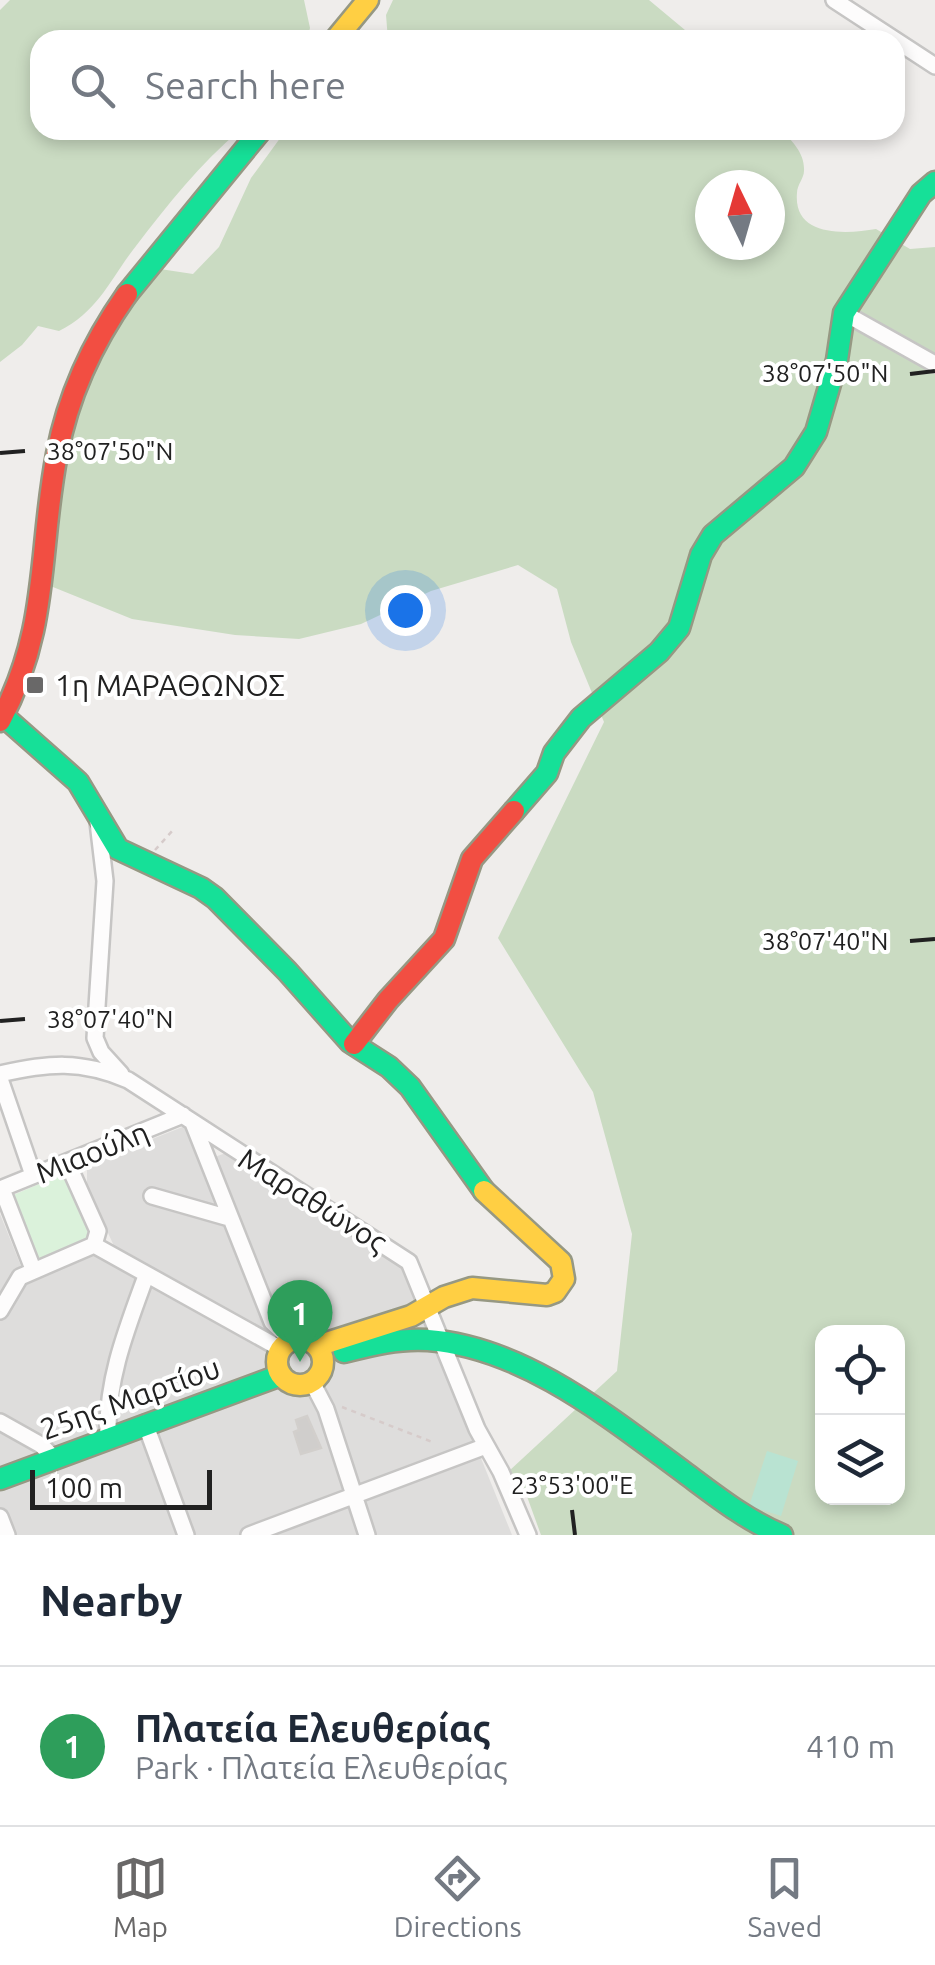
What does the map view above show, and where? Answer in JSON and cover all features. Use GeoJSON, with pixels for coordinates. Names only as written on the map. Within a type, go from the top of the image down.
{"type":"FeatureCollection","features":[{"type":"Feature","properties":{"kind":"street"},"geometry":{"type":"LineString","coordinates":[[343,30],[368,0]]}},
{"type":"Feature","properties":{"kind":"street"},"geometry":{"type":"LineString","coordinates":[[834,0],[880,30]]}},
{"type":"Feature","properties":{"kind":"street"},"geometry":{"type":"LineString","coordinates":[[905,46],[935,66]]}},
{"type":"Feature","properties":{"kind":"street"},"geometry":{"type":"LineString","coordinates":[[253,140],[112,314],[85,360],[69,401],[54,462],[31,654],[18,690],[1,716],[78,782],[118,849],[202,888],[215,898],[354,1044],[410,1087],[489,1197],[561,1262],[564,1278],[555,1292],[547,1296],[478,1287],[453,1293],[320,1352]]}},
{"type":"Feature","properties":{"kind":"street"},"geometry":{"type":"LineString","coordinates":[[354,1044],[444,939],[472,859],[503,822],[530,798],[547,773],[554,753],[581,718],[660,652],[679,628],[701,554],[714,535],[794,467],[816,432],[837,360],[844,313],[921,194],[935,182]]}},
{"type":"Feature","properties":{"kind":"street"},"geometry":{"type":"LineString","coordinates":[[844,313],[935,364]]}},
{"type":"Feature","properties":{"kind":"street"},"geometry":{"type":"LineString","coordinates":[[96,811],[105,881],[95,1038],[101,1052],[128,1080]]}},
{"type":"Feature","properties":{"kind":"street","name":"Μαραθώνος"},"geometry":{"type":"LineString","coordinates":[[0,1077],[61,1065],[97,1067],[128,1080],[409,1262],[528,1535]]}},
{"type":"Feature","properties":{"kind":"street"},"geometry":{"type":"LineString","coordinates":[[0,1077],[34,1174]]}},
{"type":"Feature","properties":{"kind":"street"},"geometry":{"type":"LineString","coordinates":[[188,1119],[272,1322],[286,1345]]}},
{"type":"Feature","properties":{"kind":"street","name":"Μιαούλη"},"geometry":{"type":"LineString","coordinates":[[1,1189],[188,1119]]}},
{"type":"Feature","properties":{"kind":"street"},"geometry":{"type":"LineString","coordinates":[[67,1162],[98,1230],[94,1245]]}},
{"type":"Feature","properties":{"kind":"street"},"geometry":{"type":"LineString","coordinates":[[1,1189],[33,1269]]}},
{"type":"Feature","properties":{"kind":"street"},"geometry":{"type":"LineString","coordinates":[[152,1196],[229,1218]]}},
{"type":"Feature","properties":{"kind":"street"},"geometry":{"type":"LineString","coordinates":[[0,1311],[20,1278],[94,1245]]}},
{"type":"Feature","properties":{"kind":"street"},"geometry":{"type":"LineString","coordinates":[[94,1245],[258,1337],[286,1345],[305,1340],[320,1352],[322,1369],[317,1391],[367,1535]]}},
{"type":"Feature","properties":{"kind":"street"},"geometry":{"type":"LineString","coordinates":[[108,1437],[115,1368],[146,1276]]}},
{"type":"Feature","properties":{"kind":"street"},"geometry":{"type":"LineString","coordinates":[[258,1337],[272,1322]]}},
{"type":"Feature","properties":{"kind":"street"},"geometry":{"type":"LineString","coordinates":[[320,1352],[442,1341],[528,1371],[571,1392],[742,1516],[782,1535]]}},
{"type":"Feature","properties":{"kind":"street"},"geometry":{"type":"LineString","coordinates":[[286,1345],[277,1362],[281,1375],[317,1391]]}},
{"type":"Feature","properties":{"kind":"street","name":"25ης Μαρτίου"},"geometry":{"type":"LineString","coordinates":[[0,1479],[281,1375]]}},
{"type":"Feature","properties":{"kind":"street"},"geometry":{"type":"LineString","coordinates":[[0,1422],[41,1444],[53,1457]]}},
{"type":"Feature","properties":{"kind":"street"},"geometry":{"type":"LineString","coordinates":[[145,1424],[186,1535]]}},
{"type":"Feature","properties":{"kind":"street"},"geometry":{"type":"LineString","coordinates":[[249,1535],[486,1446]]}},
{"type":"Feature","properties":{"kind":"street"},"geometry":{"type":"LineString","coordinates":[[0,1517],[7,1535]]}},
{"type":"Feature","properties":{"kind":"path"},"geometry":{"type":"LineString","coordinates":[[146,861],[174,828]]}},
{"type":"Feature","properties":{"kind":"path"},"geometry":{"type":"LineString","coordinates":[[317,1391],[435,1443]]}},
{"type":"Feature","properties":{"kind":"shaded area"},"geometry":{"type":"Polygon","coordinates":[[[185,1126],[200,1162],[226,1153],[405,1270],[512,1535],[0,1535],[0,1214],[27,1281],[114,1246],[87,1187],[87,1165],[185,1126]]]}},
{"type":"Feature","properties":{"kind":"green space"},"geometry":{"type":"Polygon","coordinates":[[[10,0],[304,0],[310,28],[30,30],[30,140],[229,140],[172,200],[84,314],[59,331],[38,326],[0,362],[0,10],[10,0]]]}},
{"type":"Feature","properties":{"kind":"green space"},"geometry":{"type":"Polygon","coordinates":[[[393,0],[649,0],[685,30],[387,30],[386,15],[393,0]]]}},
{"type":"Feature","properties":{"kind":"green space"},"geometry":{"type":"Polygon","coordinates":[[[279,140],[790,140],[797,148],[804,171],[797,190],[798,208],[813,225],[837,232],[876,229],[910,249],[935,247],[935,1535],[541,1535],[521,1480],[509,1471],[617,1371],[632,1234],[593,1092],[498,938],[604,722],[571,642],[557,589],[518,565],[431,591],[361,624],[299,639],[235,635],[132,619],[48,585],[67,438],[81,392],[116,327],[160,269],[193,274],[219,247],[251,178],[279,140]]]}},
{"type":"Feature","properties":{"kind":"green space"},"geometry":{"type":"Polygon","coordinates":[[[65,1173],[89,1228],[86,1238],[36,1260],[11,1196],[65,1173]]]}},
{"type":"Feature","properties":{"kind":"green space"},"geometry":{"type":"Polygon","coordinates":[[[767,1451],[798,1461],[781,1516],[749,1506],[767,1451]]]}},
{"type":"Feature","properties":{"kind":"building"},"geometry":{"type":"Polygon","coordinates":[[[307,1416],[321,1448],[301,1454],[294,1432],[299,1430],[296,1420],[307,1416]]]}},
{"type":"Feature","properties":{"kind":"traffic: fast"},"geometry":{"type":"LineString","coordinates":[[127,294],[253,140]]}},
{"type":"Feature","properties":{"kind":"traffic: fast"},"geometry":{"type":"LineString","coordinates":[[514,811],[547,773],[554,753],[581,718],[659,652],[679,628],[701,555],[713,535],[794,467],[816,432],[837,360],[844,313],[921,194],[935,182]]}},
{"type":"Feature","properties":{"kind":"traffic: fast"},"geometry":{"type":"LineString","coordinates":[[0,713],[78,782],[118,849],[215,898],[350,1042],[389,1067],[410,1087],[484,1191]]}},
{"type":"Feature","properties":{"kind":"traffic: fast"},"geometry":{"type":"LineString","coordinates":[[344,1352],[385,1343],[428,1340],[464,1345],[498,1356],[564,1388],[732,1507],[782,1535]]}},
{"type":"Feature","properties":{"kind":"traffic: fast"},"geometry":{"type":"LineString","coordinates":[[0,1479],[281,1375]]}},
{"type":"Feature","properties":{"kind":"traffic: slow"},"geometry":{"type":"LineString","coordinates":[[343,30],[368,0]]}},
{"type":"Feature","properties":{"kind":"traffic: slow"},"geometry":{"type":"LineString","coordinates":[[317,1346],[411,1316],[444,1297],[472,1288],[547,1295],[555,1292],[564,1279],[561,1262],[484,1191]]}},
{"type":"Feature","properties":{"kind":"traffic: slow"},"geometry":{"type":"LineString","coordinates":[[300,1339],[316,1346],[323,1362],[316,1378],[300,1385],[284,1378],[277,1362],[284,1346],[300,1339]]}},
{"type":"Feature","properties":{"kind":"traffic: jam"},"geometry":{"type":"LineString","coordinates":[[0,721],[16,687],[35,621],[51,490],[68,411],[93,350],[127,294]]}},
{"type":"Feature","properties":{"kind":"traffic: jam"},"geometry":{"type":"LineString","coordinates":[[354,1044],[444,939],[472,859],[514,811]]}},
{"type":"Feature","properties":{"kind":"place","name":"1η ΜΑΡΑΘΩΝΟΣ"},"geometry":{"type":"Point","coordinates":[35,685]}},
{"type":"Feature","properties":{"kind":"place","name":"Πλατεία Ελευθερίας"},"geometry":{"type":"Point","coordinates":[300,1362]}}]}
